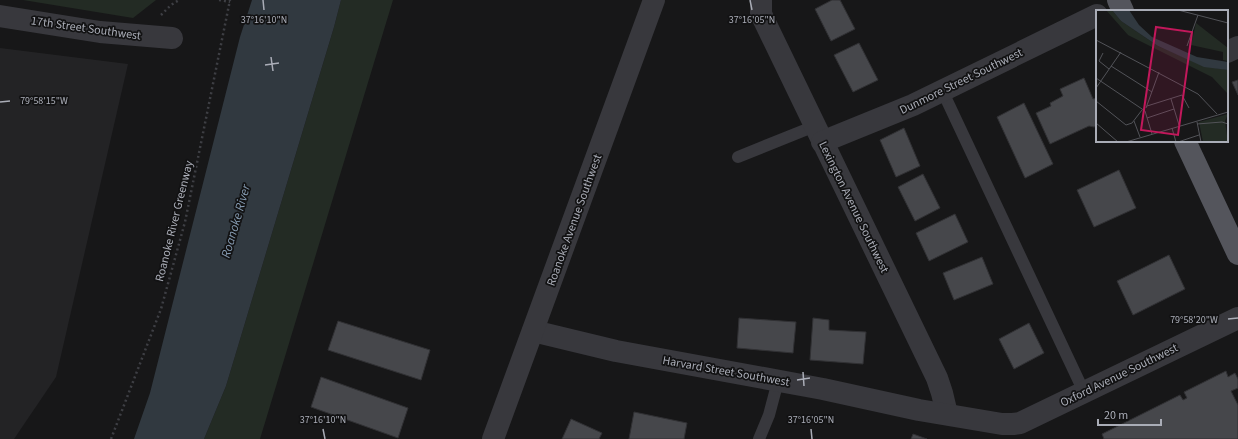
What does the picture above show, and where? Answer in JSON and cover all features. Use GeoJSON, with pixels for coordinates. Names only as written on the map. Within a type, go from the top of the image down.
{"type":"FeatureCollection","features":[{"type":"Feature","properties":{"kind":"main road"},"geometry":{"type":"LineString","coordinates":[[1185,142],[1238,254]]}},
{"type":"Feature","properties":{"kind":"street","name":"Roanoke Avenue Southwest"},"geometry":{"type":"LineString","coordinates":[[493,439],[654,0]]}},
{"type":"Feature","properties":{"kind":"street","name":"Lexington Avenue Southwest"},"geometry":{"type":"LineString","coordinates":[[761,0],[762,14],[937,378],[947,414]]}},
{"type":"Feature","properties":{"kind":"street","name":"Dunmore Street Southwest"},"geometry":{"type":"LineString","coordinates":[[819,134],[913,105],[1096,15]]}},
{"type":"Feature","properties":{"kind":"street","name":"17th Street Southwest"},"geometry":{"type":"LineString","coordinates":[[0,16],[100,32],[172,38]]}},
{"type":"Feature","properties":{"kind":"street"},"geometry":{"type":"LineString","coordinates":[[1228,52],[1238,47]]}},
{"type":"Feature","properties":{"kind":"street","name":"Oxford Avenue Southwest"},"geometry":{"type":"LineString","coordinates":[[1012,432],[1020,423],[1238,318]]}},
{"type":"Feature","properties":{"kind":"street","name":"Harvard Street Southwest"},"geometry":{"type":"LineString","coordinates":[[533,331],[616,351],[1002,424],[1012,432]]}},
{"type":"Feature","properties":{"kind":"lane"},"geometry":{"type":"LineString","coordinates":[[942,90],[1084,392]]}},
{"type":"Feature","properties":{"kind":"lane"},"geometry":{"type":"LineString","coordinates":[[738,157],[819,134]]}},
{"type":"Feature","properties":{"kind":"lane"},"geometry":{"type":"LineString","coordinates":[[759,439],[769,415],[778,381]]}},
{"type":"Feature","properties":{"kind":"path"},"geometry":{"type":"LineString","coordinates":[[219,0],[230,1]]}},
{"type":"Feature","properties":{"kind":"path","name":"Roanoke River Greenway"},"geometry":{"type":"LineString","coordinates":[[111,439],[161,310],[185,222],[230,1]]}},
{"type":"Feature","properties":{"kind":"shaded area"},"geometry":{"type":"Polygon","coordinates":[[[23,0],[156,0],[133,18],[23,0]]]}},
{"type":"Feature","properties":{"kind":"shaded area"},"geometry":{"type":"Polygon","coordinates":[[[341,0],[393,0],[260,439],[204,439],[226,386],[341,0]]]}},
{"type":"Feature","properties":{"kind":"shaded area"},"geometry":{"type":"Polygon","coordinates":[[[0,48],[128,64],[56,377],[14,439],[0,439],[0,48]]]}},
{"type":"Feature","properties":{"kind":"water","name":"Roanoke River"},"geometry":{"type":"Polygon","coordinates":[[[252,0],[341,0],[226,386],[204,439],[134,439],[150,393],[240,37],[252,0]]]}},
{"type":"Feature","properties":{"kind":"building"},"geometry":{"type":"Polygon","coordinates":[[[832,0],[840,0],[855,29],[831,41],[815,9],[832,0]]]}},
{"type":"Feature","properties":{"kind":"building"},"geometry":{"type":"Polygon","coordinates":[[[859,43],[878,80],[853,92],[834,55],[859,43]]]}},
{"type":"Feature","properties":{"kind":"building"},"geometry":{"type":"Polygon","coordinates":[[[1084,78],[1093,99],[1096,98],[1096,126],[1089,126],[1050,144],[1036,113],[1051,106],[1050,103],[1063,96],[1060,89],[1084,78]]]}},
{"type":"Feature","properties":{"kind":"building"},"geometry":{"type":"Polygon","coordinates":[[[1238,80],[1238,95],[1232,82],[1238,80]]]}},
{"type":"Feature","properties":{"kind":"building"},"geometry":{"type":"Polygon","coordinates":[[[1024,103],[1053,164],[1025,178],[997,117],[1024,103]]]}},
{"type":"Feature","properties":{"kind":"building"},"geometry":{"type":"Polygon","coordinates":[[[904,128],[920,166],[896,177],[880,140],[904,128]]]}},
{"type":"Feature","properties":{"kind":"building"},"geometry":{"type":"Polygon","coordinates":[[[1119,170],[1136,208],[1094,227],[1077,190],[1119,170]]]}},
{"type":"Feature","properties":{"kind":"building"},"geometry":{"type":"Polygon","coordinates":[[[923,174],[940,208],[915,221],[898,187],[923,174]]]}},
{"type":"Feature","properties":{"kind":"building"},"geometry":{"type":"Polygon","coordinates":[[[955,214],[968,242],[929,261],[916,233],[955,214]]]}},
{"type":"Feature","properties":{"kind":"building"},"geometry":{"type":"Polygon","coordinates":[[[1169,255],[1185,289],[1133,315],[1117,281],[1169,255]]]}},
{"type":"Feature","properties":{"kind":"building"},"geometry":{"type":"Polygon","coordinates":[[[982,257],[993,284],[954,300],[943,273],[982,257]]]}},
{"type":"Feature","properties":{"kind":"building"},"geometry":{"type":"Polygon","coordinates":[[[739,318],[796,322],[793,353],[737,348],[739,318]]]}},
{"type":"Feature","properties":{"kind":"building"},"geometry":{"type":"Polygon","coordinates":[[[813,318],[829,320],[829,330],[866,332],[863,364],[810,360],[813,318]]]}},
{"type":"Feature","properties":{"kind":"building"},"geometry":{"type":"Polygon","coordinates":[[[338,321],[430,350],[421,380],[328,350],[338,321]]]}},
{"type":"Feature","properties":{"kind":"building"},"geometry":{"type":"Polygon","coordinates":[[[1029,323],[1044,353],[1014,369],[999,339],[1029,323]]]}},
{"type":"Feature","properties":{"kind":"building"},"geometry":{"type":"Polygon","coordinates":[[[1226,371],[1228,377],[1235,373],[1238,379],[1238,388],[1231,391],[1238,405],[1238,439],[1104,439],[1102,434],[1180,395],[1183,400],[1187,398],[1184,392],[1226,371]]]}},
{"type":"Feature","properties":{"kind":"building"},"geometry":{"type":"Polygon","coordinates":[[[321,377],[408,408],[398,438],[311,407],[321,377]]]}},
{"type":"Feature","properties":{"kind":"building"},"geometry":{"type":"Polygon","coordinates":[[[634,412],[687,423],[684,439],[629,439],[634,412]]]}},
{"type":"Feature","properties":{"kind":"building"},"geometry":{"type":"Polygon","coordinates":[[[571,419],[602,433],[599,439],[562,439],[571,419]]]}},
{"type":"Feature","properties":{"kind":"building"},"geometry":{"type":"Polygon","coordinates":[[[913,434],[927,439],[911,439],[913,434]]]}}]}
